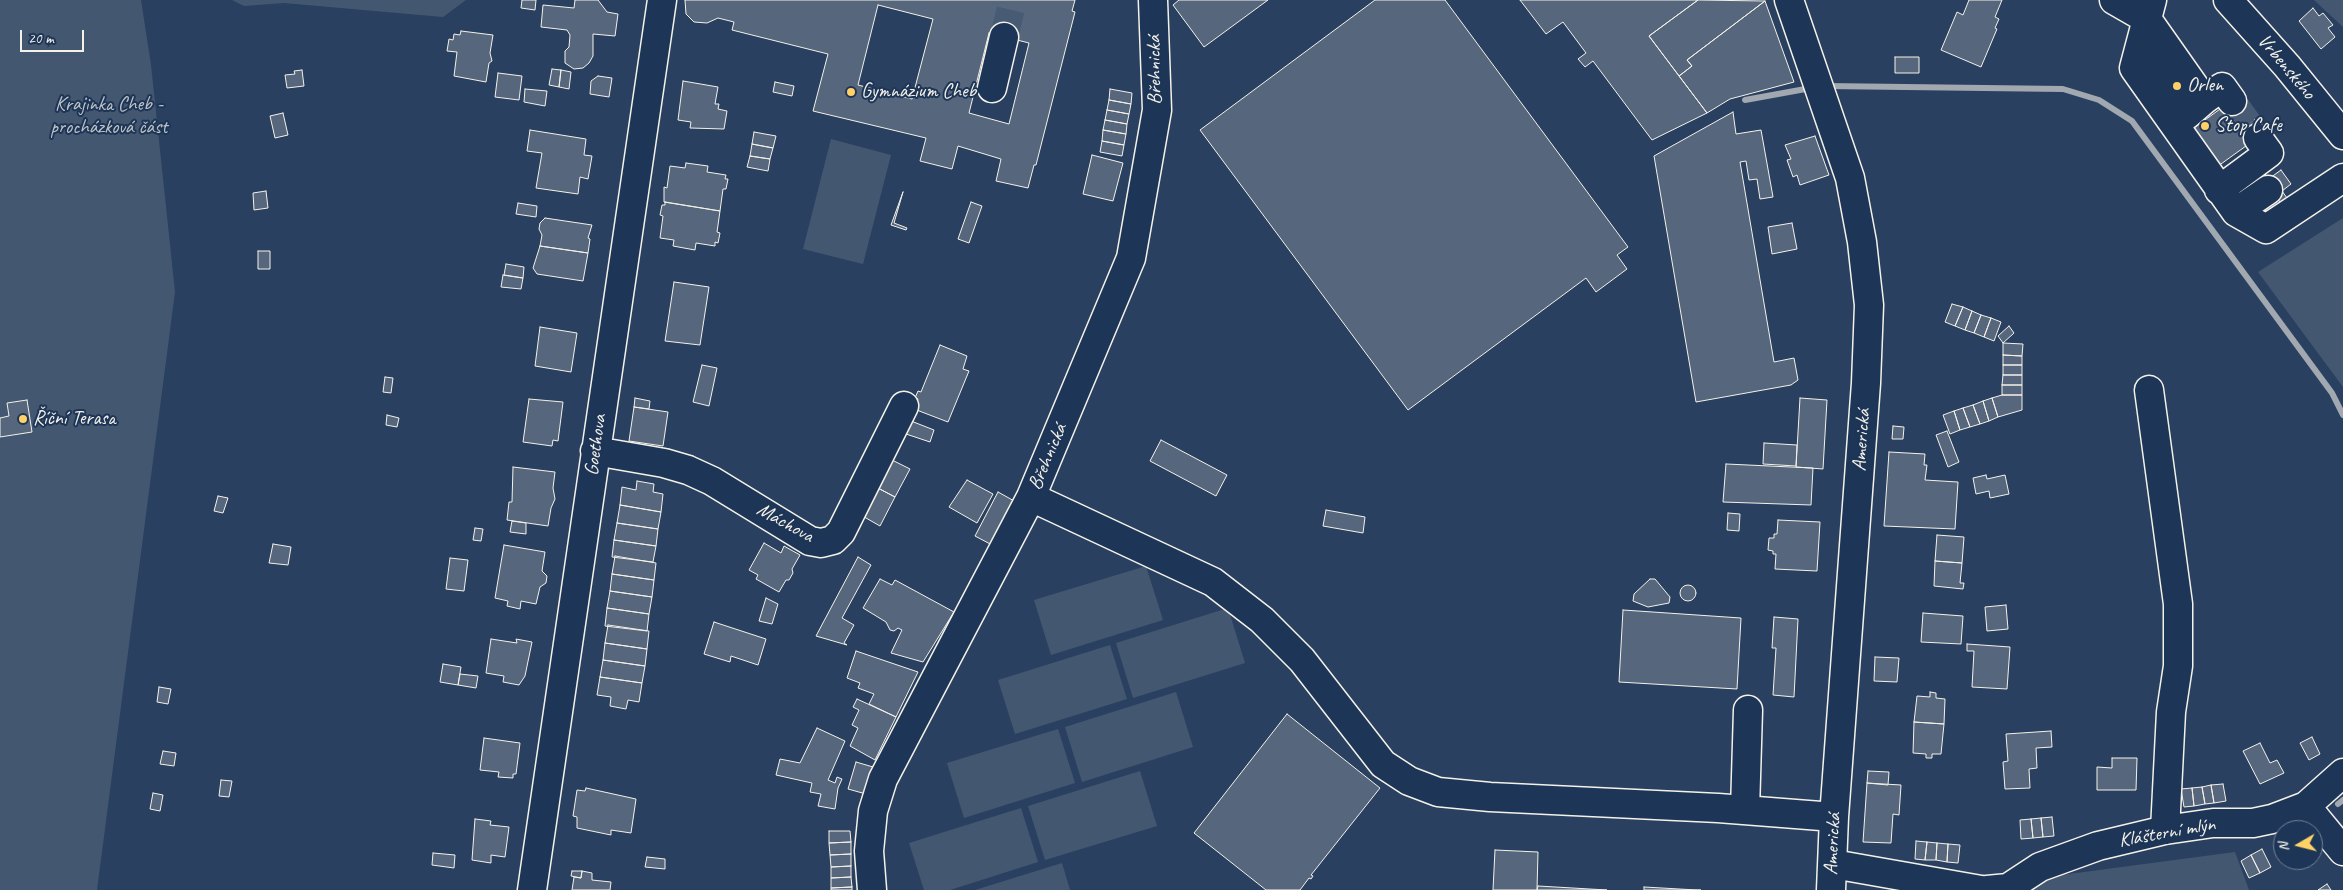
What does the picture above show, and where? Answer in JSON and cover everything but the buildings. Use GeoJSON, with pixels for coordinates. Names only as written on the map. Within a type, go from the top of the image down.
{"type":"FeatureCollection","features":[{"type":"Feature","properties":{"kind":"street","name":"Goethova"},"geometry":{"type":"LineString","coordinates":[[532,890],[662,0]]}},
{"type":"Feature","properties":{"kind":"street","name":"Břehnická"},"geometry":{"type":"LineString","coordinates":[[872,890],[869,851],[873,811],[883,779],[1031,497],[1131,258],[1157,110],[1154,0]]}},
{"type":"Feature","properties":{"kind":"street","name":"Americká"},"geometry":{"type":"LineString","coordinates":[[1789,0],[1850,178],[1862,242],[1869,305],[1866,383],[1834,817],[1832,877]]}},
{"type":"Feature","properties":{"kind":"street"},"geometry":{"type":"LineString","coordinates":[[2114,0],[2147,20],[2189,113],[2218,190],[2236,212],[2266,229],[2343,178]]}},
{"type":"Feature","properties":{"kind":"street","name":"Vrbenského"},"geometry":{"type":"LineString","coordinates":[[2228,0],[2287,66],[2343,135]]}},
{"type":"Feature","properties":{"kind":"street"},"geometry":{"type":"LineString","coordinates":[[2147,20],[2134,68],[2189,113]]}},
{"type":"Feature","properties":{"kind":"street"},"geometry":{"type":"LineString","coordinates":[[992,88],[1004,37]]}},
{"type":"Feature","properties":{"kind":"street"},"geometry":{"type":"LineString","coordinates":[[2189,113],[2222,87],[2232,101]]}},
{"type":"Feature","properties":{"kind":"street"},"geometry":{"type":"LineString","coordinates":[[2218,190],[2269,153],[2258,138]]}},
{"type":"Feature","properties":{"kind":"street"},"geometry":{"type":"LineString","coordinates":[[2236,212],[2268,190]]}},
{"type":"Feature","properties":{"kind":"street"},"geometry":{"type":"LineString","coordinates":[[2149,390],[2178,604],[2178,666],[2171,712],[2165,830]]}},
{"type":"Feature","properties":{"kind":"street","name":"Máchova"},"geometry":{"type":"LineString","coordinates":[[595,452],[664,463],[688,470],[712,481],[810,541],[821,543],[832,540],[841,532],[904,406]]}},
{"type":"Feature","properties":{"kind":"street"},"geometry":{"type":"LineString","coordinates":[[1031,497],[1213,582],[1262,620],[1307,665],[1384,764],[1409,781],[1438,792],[1490,797],[1745,810],[1834,817]]}},
{"type":"Feature","properties":{"kind":"street"},"geometry":{"type":"LineString","coordinates":[[1745,810],[1748,710]]}},
{"type":"Feature","properties":{"kind":"street","name":"Klášterní mlýn"},"geometry":{"type":"LineString","coordinates":[[1987,890],[2008,888],[2040,867],[2063,856],[2098,846],[2165,830],[2213,823],[2253,823],[2306,806],[2343,773]]}},
{"type":"Feature","properties":{"kind":"street"},"geometry":{"type":"LineString","coordinates":[[2306,806],[2343,851]]}},
{"type":"Feature","properties":{"kind":"street"},"geometry":{"type":"LineString","coordinates":[[1832,877],[1981,890]]}},
{"type":"Feature","properties":{"kind":"green space","name":"Krajinka Cheb - procházková část"},"geometry":{"type":"Polygon","coordinates":[[[0,0],[141,0],[151,65],[175,292],[97,890],[0,890],[0,0]]]}},
{"type":"Feature","properties":{"kind":"green space"},"geometry":{"type":"Polygon","coordinates":[[[232,0],[466,0],[443,17],[284,3],[244,6],[232,0]]]}},
{"type":"Feature","properties":{"kind":"green space"},"geometry":{"type":"Polygon","coordinates":[[[2314,0],[2343,0],[2343,27],[2314,0]]]}},
{"type":"Feature","properties":{"kind":"green space"},"geometry":{"type":"Polygon","coordinates":[[[831,139],[891,155],[863,264],[803,249],[831,139]]]}},
{"type":"Feature","properties":{"kind":"green space"},"geometry":{"type":"Polygon","coordinates":[[[2343,218],[2343,387],[2258,272],[2343,218]]]}},
{"type":"Feature","properties":{"kind":"green space"},"geometry":{"type":"Polygon","coordinates":[[[1146,566],[1163,620],[1051,655],[1034,600],[1146,566]]]}},
{"type":"Feature","properties":{"kind":"green space"},"geometry":{"type":"Polygon","coordinates":[[[1228,608],[1245,663],[1133,698],[1116,643],[1228,608]]]}},
{"type":"Feature","properties":{"kind":"green space"},"geometry":{"type":"Polygon","coordinates":[[[1110,645],[1127,699],[1015,734],[998,680],[1110,645]]]}},
{"type":"Feature","properties":{"kind":"green space"},"geometry":{"type":"Polygon","coordinates":[[[1176,692],[1193,747],[1082,782],[1065,727],[1176,692]]]}},
{"type":"Feature","properties":{"kind":"green space"},"geometry":{"type":"Polygon","coordinates":[[[1058,729],[1075,783],[964,818],[947,763],[1058,729]]]}},
{"type":"Feature","properties":{"kind":"green space"},"geometry":{"type":"Polygon","coordinates":[[[1140,771],[1157,826],[1045,860],[1028,806],[1140,771]]]}},
{"type":"Feature","properties":{"kind":"green space"},"geometry":{"type":"Polygon","coordinates":[[[1021,808],[1038,862],[950,890],[924,890],[909,843],[1021,808]]]}},
{"type":"Feature","properties":{"kind":"green space"},"geometry":{"type":"Polygon","coordinates":[[[2235,852],[2249,890],[1948,890],[2235,852]]]}},
{"type":"Feature","properties":{"kind":"green space"},"geometry":{"type":"Polygon","coordinates":[[[1062,863],[1070,890],[975,890],[1062,863]]]}},
{"type":"Feature","properties":{"kind":"waterway"},"geometry":{"type":"LineString","coordinates":[[1826,86],[2063,89],[2099,100],[2132,121],[2332,393],[2343,415]]}},
{"type":"Feature","properties":{"kind":"waterway"},"geometry":{"type":"LineString","coordinates":[[1745,100],[1811,88]]}},
{"type":"Feature","properties":{"kind":"waterway"},"geometry":{"type":"LineString","coordinates":[[2338,804],[2343,800]]}},
{"type":"Feature","properties":{"kind":"tunnel"},"geometry":{"type":"LineString","coordinates":[[1004,37],[1013,0]]}},
{"type":"Feature","properties":{"kind":"tunnel"},"geometry":{"type":"LineString","coordinates":[[2232,101],[2258,138]]}},
{"type":"Feature","properties":{"kind":"place","name":"Orlen"},"geometry":{"type":"Point","coordinates":[2177,86]}},
{"type":"Feature","properties":{"kind":"place","name":"Gymnázium Cheb"},"geometry":{"type":"Point","coordinates":[851,92]}},
{"type":"Feature","properties":{"kind":"place","name":"Stop Cafe"},"geometry":{"type":"Point","coordinates":[2205,126]}},
{"type":"Feature","properties":{"kind":"place","name":"Říční Terasa"},"geometry":{"type":"Point","coordinates":[23,419]}}]}
